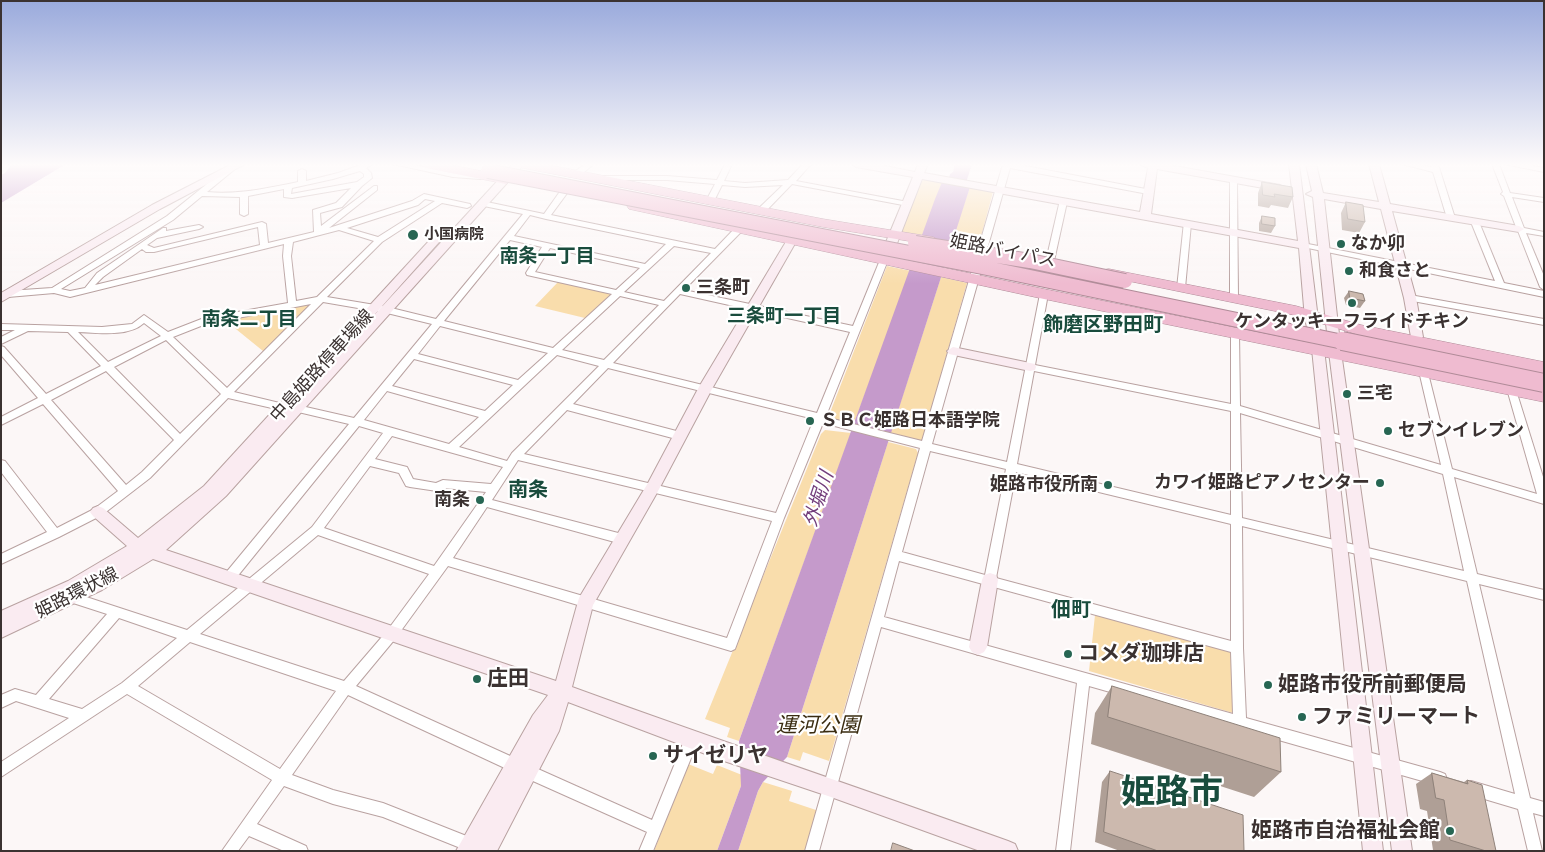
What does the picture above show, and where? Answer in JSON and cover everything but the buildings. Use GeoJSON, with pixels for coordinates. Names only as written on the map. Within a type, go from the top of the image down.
{"type":"FeatureCollection","features":[{"type":"Feature","properties":{"kind":"highway"},"geometry":{"type":"LineString","coordinates":[[621,204],[792,240],[898,255],[1257,329],[1318,349]]}},
{"type":"Feature","properties":{"kind":"highway","name":"姫路バイパス"},"geometry":{"type":"LineString","coordinates":[[651,204],[882,253],[1544,383]]}},
{"type":"Feature","properties":{"kind":"highway","name":"姫路バイパス"},"geometry":{"type":"LineString","coordinates":[[682,204],[841,232],[1544,375]]}},
{"type":"Feature","properties":{"kind":"highway"},"geometry":{"type":"LineString","coordinates":[[724,204],[1050,261],[1296,311],[1311,317]]}},
{"type":"Feature","properties":{"kind":"highway"},"geometry":{"type":"LineString","coordinates":[[841,232],[1030,261],[1222,304],[1311,317],[1544,362]]}},
{"type":"Feature","properties":{"kind":"highway"},"geometry":{"type":"LineString","coordinates":[[882,253],[973,278],[1044,294],[1424,371],[1544,389]]}},
{"type":"Feature","properties":{"kind":"highway"},"geometry":{"type":"LineString","coordinates":[[1333,322],[1359,330],[1544,368]]}},
{"type":"Feature","properties":{"kind":"highway"},"geometry":{"type":"LineString","coordinates":[[1336,352],[1364,352],[1516,386],[1544,396]]}},
{"type":"Feature","properties":{"kind":"street"},"geometry":{"type":"LineString","coordinates":[[5,296],[161,204]]}},
{"type":"Feature","properties":{"kind":"street"},"geometry":{"type":"LineString","coordinates":[[54,290],[154,228],[188,204]]}},
{"type":"Feature","properties":{"kind":"street"},"geometry":{"type":"LineString","coordinates":[[88,290],[92,282],[100,275],[199,204]]}},
{"type":"Feature","properties":{"kind":"street"},"geometry":{"type":"LineString","coordinates":[[246,204],[247,211]]}},
{"type":"Feature","properties":{"kind":"street"},"geometry":{"type":"LineString","coordinates":[[318,233],[316,212],[340,204]]}},
{"type":"Feature","properties":{"kind":"street"},"geometry":{"type":"LineString","coordinates":[[318,233],[354,204]]}},
{"type":"Feature","properties":{"kind":"street"},"geometry":{"type":"LineString","coordinates":[[5,296],[54,290],[70,294],[88,290],[338,228],[413,204]]}},
{"type":"Feature","properties":{"kind":"street"},"geometry":{"type":"LineString","coordinates":[[1,559],[98,512],[146,475],[181,442],[379,240],[435,204]]}},
{"type":"Feature","properties":{"kind":"street"},"geometry":{"type":"LineString","coordinates":[[457,204],[467,206]]}},
{"type":"Feature","properties":{"kind":"street","name":"中島姫路停車場線"},"geometry":{"type":"LineString","coordinates":[[145,550],[221,492],[291,408],[481,204]]}},
{"type":"Feature","properties":{"kind":"street"},"geometry":{"type":"LineString","coordinates":[[485,204],[716,252]]}},
{"type":"Feature","properties":{"kind":"street"},"geometry":{"type":"LineString","coordinates":[[546,217],[556,204]]}},
{"type":"Feature","properties":{"kind":"street"},"geometry":{"type":"LineString","coordinates":[[761,211],[768,204]]}},
{"type":"Feature","properties":{"kind":"street"},"geometry":{"type":"LineString","coordinates":[[445,560],[731,646],[779,518],[856,330],[882,253],[901,236],[908,204]]}},
{"type":"Feature","properties":{"kind":"street"},"geometry":{"type":"LineString","coordinates":[[812,851],[953,351],[973,278],[978,248],[993,204]]}},
{"type":"Feature","properties":{"kind":"street"},"geometry":{"type":"LineString","coordinates":[[1050,261],[1063,204]]}},
{"type":"Feature","properties":{"kind":"street"},"geometry":{"type":"LineString","coordinates":[[1073,204],[1400,263],[1544,294]]}},
{"type":"Feature","properties":{"kind":"street"},"geometry":{"type":"LineString","coordinates":[[1145,217],[1147,204]]}},
{"type":"Feature","properties":{"kind":"street"},"geometry":{"type":"LineString","coordinates":[[1233,204],[1234,299]]}},
{"type":"Feature","properties":{"kind":"street"},"geometry":{"type":"LineString","coordinates":[[1300,204],[1311,317],[1318,349],[1372,851]]}},
{"type":"Feature","properties":{"kind":"street"},"geometry":{"type":"LineString","coordinates":[[1319,204],[1336,352],[1402,851]]}},
{"type":"Feature","properties":{"kind":"street"},"geometry":{"type":"LineString","coordinates":[[1368,204],[1544,234]]}},
{"type":"Feature","properties":{"kind":"street"},"geometry":{"type":"LineString","coordinates":[[1385,204],[1410,298],[1417,337]]}},
{"type":"Feature","properties":{"kind":"street"},"geometry":{"type":"LineString","coordinates":[[1447,204],[1452,218]]}},
{"type":"Feature","properties":{"kind":"street"},"geometry":{"type":"LineString","coordinates":[[1509,204],[1544,288]]}},
{"type":"Feature","properties":{"kind":"street","name":"中島姫路停車場線"},"geometry":{"type":"LineString","coordinates":[[382,309],[467,206]]}},
{"type":"Feature","properties":{"kind":"street"},"geometry":{"type":"LineString","coordinates":[[228,579],[528,213]]}},
{"type":"Feature","properties":{"kind":"street"},"geometry":{"type":"LineString","coordinates":[[1475,222],[1500,284]]}},
{"type":"Feature","properties":{"kind":"street"},"geometry":{"type":"LineString","coordinates":[[142,246],[149,250],[154,250],[262,224],[264,246]]}},
{"type":"Feature","properties":{"kind":"street"},"geometry":{"type":"LineString","coordinates":[[1181,288],[1187,224]]}},
{"type":"Feature","properties":{"kind":"street"},"geometry":{"type":"LineString","coordinates":[[154,236],[199,227]]}},
{"type":"Feature","properties":{"kind":"street"},"geometry":{"type":"LineString","coordinates":[[338,228],[379,240]]}},
{"type":"Feature","properties":{"kind":"street"},"geometry":{"type":"LineString","coordinates":[[229,851],[346,688],[391,635],[437,572],[516,456],[740,228]]}},
{"type":"Feature","properties":{"kind":"street"},"geometry":{"type":"LineString","coordinates":[[508,237],[647,267]]}},
{"type":"Feature","properties":{"kind":"street"},"geometry":{"type":"LineString","coordinates":[[289,239],[287,256],[292,303]]}},
{"type":"Feature","properties":{"kind":"street"},"geometry":{"type":"LineString","coordinates":[[127,687],[282,778],[333,797],[383,810],[474,849],[522,768],[553,725],[585,603],[653,486],[706,387],[792,240]]}},
{"type":"Feature","properties":{"kind":"street"},"geometry":{"type":"LineString","coordinates":[[450,449],[672,243]]}},
{"type":"Feature","properties":{"kind":"street"},"geometry":{"type":"LineString","coordinates":[[547,246],[530,273],[666,304]]}},
{"type":"Feature","properties":{"kind":"street"},"geometry":{"type":"LineString","coordinates":[[679,291],[856,330]]}},
{"type":"Feature","properties":{"kind":"street"},"geometry":{"type":"LineString","coordinates":[[978,647],[1044,294]]}},
{"type":"Feature","properties":{"kind":"street"},"geometry":{"type":"LineString","coordinates":[[1,421],[106,366],[167,336],[204,321],[322,298],[382,309],[706,387],[820,417],[830,422],[910,442],[1544,595]]}},
{"type":"Feature","properties":{"kind":"street"},"geometry":{"type":"LineString","coordinates":[[1410,298],[1544,322]]}},
{"type":"Feature","properties":{"kind":"street"},"geometry":{"type":"LineString","coordinates":[[1,328],[70,329],[134,327],[144,318],[167,336],[227,394],[356,422],[509,465]]}},
{"type":"Feature","properties":{"kind":"street"},"geometry":{"type":"LineString","coordinates":[[1,341],[27,328]]}},
{"type":"Feature","properties":{"kind":"street"},"geometry":{"type":"LineString","coordinates":[[70,329],[181,442]]}},
{"type":"Feature","properties":{"kind":"street"},"geometry":{"type":"LineString","coordinates":[[1235,332],[1238,520],[1237,648],[1240,722]]}},
{"type":"Feature","properties":{"kind":"street"},"geometry":{"type":"LineString","coordinates":[[1,349],[126,490]]}},
{"type":"Feature","properties":{"kind":"street"},"geometry":{"type":"LineString","coordinates":[[953,351],[1235,408],[1349,444],[1544,500],[1516,386]]}},
{"type":"Feature","properties":{"kind":"street"},"geometry":{"type":"LineString","coordinates":[[410,355],[520,384]]}},
{"type":"Feature","properties":{"kind":"street"},"geometry":{"type":"LineString","coordinates":[[1424,371],[1535,851]]}},
{"type":"Feature","properties":{"kind":"street"},"geometry":{"type":"LineString","coordinates":[[384,388],[486,415]]}},
{"type":"Feature","properties":{"kind":"street"},"geometry":{"type":"LineString","coordinates":[[566,406],[680,436]]}},
{"type":"Feature","properties":{"kind":"street"},"geometry":{"type":"LineString","coordinates":[[1,770],[127,687],[316,530],[389,432]]}},
{"type":"Feature","properties":{"kind":"street"},"geometry":{"type":"LineString","coordinates":[[516,456],[653,486],[779,518]]}},
{"type":"Feature","properties":{"kind":"street"},"geometry":{"type":"LineString","coordinates":[[367,461],[403,470],[410,484],[437,487],[443,484],[493,488]]}},
{"type":"Feature","properties":{"kind":"street"},"geometry":{"type":"LineString","coordinates":[[1,464],[56,534]]}},
{"type":"Feature","properties":{"kind":"street"},"geometry":{"type":"LineString","coordinates":[[484,502],[622,539]]}},
{"type":"Feature","properties":{"kind":"street"},"geometry":{"type":"LineString","coordinates":[[98,512],[145,550],[391,635],[562,691],[691,741],[831,787],[1008,851]]}},
{"type":"Feature","properties":{"kind":"street"},"geometry":{"type":"LineString","coordinates":[[316,530],[437,572]]}},
{"type":"Feature","properties":{"kind":"street","name":"姫路環状線"},"geometry":{"type":"LineString","coordinates":[[1,631],[74,598],[145,550]]}},
{"type":"Feature","properties":{"kind":"street","name":"姫路環状線"},"geometry":{"type":"LineString","coordinates":[[1,619],[74,586],[145,550]]}},
{"type":"Feature","properties":{"kind":"street"},"geometry":{"type":"LineString","coordinates":[[894,555],[1237,648]]}},
{"type":"Feature","properties":{"kind":"street"},"geometry":{"type":"LineString","coordinates":[[74,598],[346,688],[654,828]]}},
{"type":"Feature","properties":{"kind":"street"},"geometry":{"type":"LineString","coordinates":[[39,702],[116,613]]}},
{"type":"Feature","properties":{"kind":"street"},"geometry":{"type":"LineString","coordinates":[[876,620],[978,647],[1544,809]]}},
{"type":"Feature","properties":{"kind":"street"},"geometry":{"type":"LineString","coordinates":[[1063,851],[1084,678]]}},
{"type":"Feature","properties":{"kind":"street"},"geometry":{"type":"LineString","coordinates":[[1,702],[15,695],[84,716]]}},
{"type":"Feature","properties":{"kind":"street"},"geometry":{"type":"LineString","coordinates":[[646,851],[691,741]]}},
{"type":"Feature","properties":{"kind":"street"},"geometry":{"type":"LineString","coordinates":[[246,827],[301,851]]}},
{"type":"Feature","properties":{"kind":"green space"},"geometry":{"type":"Polygon","coordinates":[[[912,204],[934,204],[923,235],[901,232],[912,204]]]}},
{"type":"Feature","properties":{"kind":"green space"},"geometry":{"type":"Polygon","coordinates":[[[964,204],[990,204],[979,244],[952,239],[964,204]]]}},
{"type":"Feature","properties":{"kind":"green space"},"geometry":{"type":"Polygon","coordinates":[[[887,266],[911,271],[853,426],[838,422],[830,416],[831,410],[887,266]]]}},
{"type":"Feature","properties":{"kind":"green space"},"geometry":{"type":"Polygon","coordinates":[[[941,277],[967,283],[922,441],[914,441],[890,435],[941,277]]]}},
{"type":"Feature","properties":{"kind":"green space"},"geometry":{"type":"Polygon","coordinates":[[[558,282],[611,294],[612,296],[590,316],[585,318],[535,306],[558,282]]]}},
{"type":"Feature","properties":{"kind":"green space"},"geometry":{"type":"Polygon","coordinates":[[[311,302],[314,304],[268,350],[263,351],[226,321],[227,319],[311,302]]]}},
{"type":"Feature","properties":{"kind":"green space"},"geometry":{"type":"Polygon","coordinates":[[[825,430],[851,433],[739,741],[727,737],[730,728],[705,719],[821,434],[825,430]]]}},
{"type":"Feature","properties":{"kind":"green space","name":"運河公園"},"geometry":{"type":"Polygon","coordinates":[[[888,442],[916,449],[918,453],[829,761],[803,752],[800,761],[787,757],[888,442]]]}},
{"type":"Feature","properties":{"kind":"green space"},"geometry":{"type":"Polygon","coordinates":[[[1095,615],[1232,652],[1233,713],[1089,671],[1095,615]]]}},
{"type":"Feature","properties":{"kind":"green space"},"geometry":{"type":"Polygon","coordinates":[[[688,764],[713,774],[717,765],[742,775],[741,786],[717,851],[654,851],[688,764]]]}},
{"type":"Feature","properties":{"kind":"green space"},"geometry":{"type":"Polygon","coordinates":[[[763,782],[792,791],[789,801],[819,811],[806,851],[738,851],[758,791],[763,782]]]}},
{"type":"Feature","properties":{"kind":"shaded area"},"geometry":{"type":"Polygon","coordinates":[[[933,204],[965,204],[787,757],[763,782],[758,791],[738,851],[717,851],[741,786],[739,741],[933,204]]]}},
{"type":"Feature","properties":{"kind":"place","name":"小国病院"},"geometry":{"type":"Point","coordinates":[413,235]}},
{"type":"Feature","properties":{"kind":"place","name":"なか卯"},"geometry":{"type":"Point","coordinates":[1341,244]}},
{"type":"Feature","properties":{"kind":"place","name":"和食さと"},"geometry":{"type":"Point","coordinates":[1349,271]}},
{"type":"Feature","properties":{"kind":"place","name":"三条町"},"geometry":{"type":"Point","coordinates":[686,288]}},
{"type":"Feature","properties":{"kind":"place","name":"ケンタッキーフライドチキン"},"geometry":{"type":"Point","coordinates":[1352,303]}},
{"type":"Feature","properties":{"kind":"place","name":"三宅"},"geometry":{"type":"Point","coordinates":[1347,394]}},
{"type":"Feature","properties":{"kind":"place","name":"ＳＢＣ姫路日本語学院"},"geometry":{"type":"Point","coordinates":[810,421]}},
{"type":"Feature","properties":{"kind":"place","name":"セブンイレブン"},"geometry":{"type":"Point","coordinates":[1388,431]}},
{"type":"Feature","properties":{"kind":"place","name":"カワイ姫路ピアノセンター"},"geometry":{"type":"Point","coordinates":[1380,483]}},
{"type":"Feature","properties":{"kind":"place","name":"姫路市役所南"},"geometry":{"type":"Point","coordinates":[1108,485]}},
{"type":"Feature","properties":{"kind":"place","name":"南条"},"geometry":{"type":"Point","coordinates":[480,500]}},
{"type":"Feature","properties":{"kind":"place","name":"コメダ珈琲店"},"geometry":{"type":"Point","coordinates":[1068,654]}},
{"type":"Feature","properties":{"kind":"place","name":"庄田"},"geometry":{"type":"Point","coordinates":[477,679]}},
{"type":"Feature","properties":{"kind":"place","name":"姫路市役所前郵便局"},"geometry":{"type":"Point","coordinates":[1268,685]}},
{"type":"Feature","properties":{"kind":"place","name":"ファミリーマート"},"geometry":{"type":"Point","coordinates":[1302,717]}},
{"type":"Feature","properties":{"kind":"place","name":"サイゼリヤ"},"geometry":{"type":"Point","coordinates":[653,756]}},
{"type":"Feature","properties":{"kind":"place","name":"姫路市自治福祉会館"},"geometry":{"type":"Point","coordinates":[1450,831]}},
{"type":"Feature","properties":{"kind":"district","name":"南条一丁目"},"geometry":{"type":"Point","coordinates":[547,256]}},
{"type":"Feature","properties":{"kind":"district","name":"三条町一丁目"},"geometry":{"type":"Point","coordinates":[784,316]}},
{"type":"Feature","properties":{"kind":"district","name":"南条二丁目"},"geometry":{"type":"Point","coordinates":[249,319]}},
{"type":"Feature","properties":{"kind":"district","name":"飾磨区野田町"},"geometry":{"type":"Point","coordinates":[1103,325]}},
{"type":"Feature","properties":{"kind":"district","name":"南条"},"geometry":{"type":"Point","coordinates":[528,490]}},
{"type":"Feature","properties":{"kind":"district","name":"佃町"},"geometry":{"type":"Point","coordinates":[1071,610]}},
{"type":"Feature","properties":{"kind":"district","name":"姫路市"},"geometry":{"type":"Point","coordinates":[1172,793]}},
{"type":"Feature","properties":{"kind":"water label","name":"外堀川"},"geometry":{"type":"Point","coordinates":[819,499]}}]}
